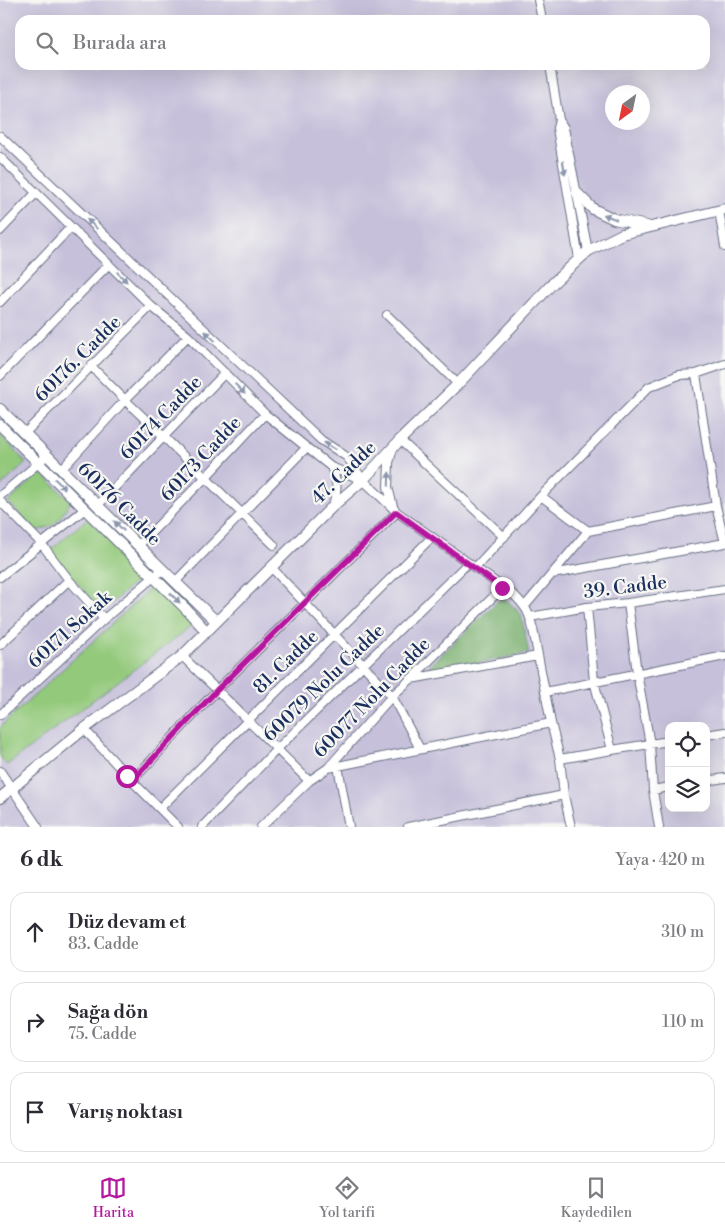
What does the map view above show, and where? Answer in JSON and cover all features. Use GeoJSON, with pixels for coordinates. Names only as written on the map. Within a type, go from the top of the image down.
{"type":"FeatureCollection","features":[{"type":"Feature","properties":{"kind":"street"},"geometry":{"type":"LineString","coordinates":[[538,0],[541,15]]}},
{"type":"Feature","properties":{"kind":"street"},"geometry":{"type":"LineString","coordinates":[[551,70],[559,120],[564,128],[588,251]]}},
{"type":"Feature","properties":{"kind":"street"},"geometry":{"type":"LineString","coordinates":[[559,120],[557,128],[579,259]]}},
{"type":"Feature","properties":{"kind":"street"},"geometry":{"type":"LineString","coordinates":[[0,136],[321,440],[347,457],[363,480],[395,511],[515,596],[525,606],[530,617],[560,760],[564,794],[571,827]]}},
{"type":"Feature","properties":{"kind":"street"},"geometry":{"type":"LineString","coordinates":[[0,157],[151,306],[188,336],[265,414],[331,467],[363,480]]}},
{"type":"Feature","properties":{"kind":"street"},"geometry":{"type":"LineString","coordinates":[[0,231],[36,193]]}},
{"type":"Feature","properties":{"kind":"street"},"geometry":{"type":"LineString","coordinates":[[577,193],[593,209],[614,219],[651,227]]}},
{"type":"Feature","properties":{"kind":"street"},"geometry":{"type":"LineString","coordinates":[[722,209],[725,247]]}},
{"type":"Feature","properties":{"kind":"street","name":"47. Cadde"},"geometry":{"type":"LineString","coordinates":[[0,798],[84,729],[182,656],[333,506],[363,480],[400,440],[458,384],[553,283],[588,251],[622,234],[722,209]]}},
{"type":"Feature","properties":{"kind":"street"},"geometry":{"type":"LineString","coordinates":[[0,302],[71,227]]}},
{"type":"Feature","properties":{"kind":"street"},"geometry":{"type":"LineString","coordinates":[[0,376],[109,264]]}},
{"type":"Feature","properties":{"kind":"street","name":"60176. Cadde"},"geometry":{"type":"LineString","coordinates":[[25,434],[151,306]]}},
{"type":"Feature","properties":{"kind":"street"},"geometry":{"type":"LineString","coordinates":[[387,315],[458,384]]}},
{"type":"Feature","properties":{"kind":"street"},"geometry":{"type":"LineString","coordinates":[[61,470],[125,400],[188,336]]}},
{"type":"Feature","properties":{"kind":"street","name":"60079 Nolu Cadde"},"geometry":{"type":"LineString","coordinates":[[202,827],[277,749],[363,666],[504,536],[649,387],[679,375],[696,374],[725,364]]}},
{"type":"Feature","properties":{"kind":"street"},"geometry":{"type":"LineString","coordinates":[[91,366],[274,545]]}},
{"type":"Feature","properties":{"kind":"street","name":"60174 Cadde"},"geometry":{"type":"LineString","coordinates":[[98,505],[225,373]]}},
{"type":"Feature","properties":{"kind":"street"},"geometry":{"type":"LineString","coordinates":[[552,574],[725,543],[716,506],[696,374]]}},
{"type":"Feature","properties":{"kind":"street","name":"60176 Cadde"},"geometry":{"type":"LineString","coordinates":[[0,409],[216,621]]}},
{"type":"Feature","properties":{"kind":"street","name":"60173 Cadde"},"geometry":{"type":"LineString","coordinates":[[138,546],[265,414]]}},
{"type":"Feature","properties":{"kind":"street"},"geometry":{"type":"LineString","coordinates":[[0,425],[186,609],[206,632]]}},
{"type":"Feature","properties":{"kind":"street"},"geometry":{"type":"LineString","coordinates":[[400,440],[504,536]]}},
{"type":"Feature","properties":{"kind":"street"},"geometry":{"type":"LineString","coordinates":[[175,582],[306,448]]}},
{"type":"Feature","properties":{"kind":"street"},"geometry":{"type":"LineString","coordinates":[[393,448],[389,462],[388,487],[395,511]]}},
{"type":"Feature","properties":{"kind":"street"},"geometry":{"type":"LineString","coordinates":[[0,496],[47,455]]}},
{"type":"Feature","properties":{"kind":"street"},"geometry":{"type":"LineString","coordinates":[[331,467],[338,482],[333,506]]}},
{"type":"Feature","properties":{"kind":"street"},"geometry":{"type":"LineString","coordinates":[[541,496],[588,531]]}},
{"type":"Feature","properties":{"kind":"street"},"geometry":{"type":"LineString","coordinates":[[0,501],[41,543],[69,580],[104,619]]}},
{"type":"Feature","properties":{"kind":"street"},"geometry":{"type":"LineString","coordinates":[[525,606],[588,531],[716,506]]}},
{"type":"Feature","properties":{"kind":"street"},"geometry":{"type":"LineString","coordinates":[[0,578],[85,509]]}},
{"type":"Feature","properties":{"kind":"street"},"geometry":{"type":"LineString","coordinates":[[132,781],[217,690],[395,511]]}},
{"type":"Feature","properties":{"kind":"street","name":"81. Cadde"},"geometry":{"type":"LineString","coordinates":[[160,808],[432,537]]}},
{"type":"Feature","properties":{"kind":"street"},"geometry":{"type":"LineString","coordinates":[[271,567],[392,696],[420,749]]}},
{"type":"Feature","properties":{"kind":"street","name":"60171 Sokak"},"geometry":{"type":"LineString","coordinates":[[0,715],[104,619],[162,570]]}},
{"type":"Feature","properties":{"kind":"street"},"geometry":{"type":"LineString","coordinates":[[0,645],[69,580]]}},
{"type":"Feature","properties":{"kind":"street","name":"60077 Nolu Cadde"},"geometry":{"type":"LineString","coordinates":[[261,827],[309,781],[328,768],[392,696],[502,588]]}},
{"type":"Feature","properties":{"kind":"street","name":"39. Cadde"},"geometry":{"type":"LineString","coordinates":[[530,617],[587,607],[725,589]]}},
{"type":"Feature","properties":{"kind":"street"},"geometry":{"type":"LineString","coordinates":[[628,603],[637,673],[650,744],[653,790],[659,827]]}},
{"type":"Feature","properties":{"kind":"street"},"geometry":{"type":"LineString","coordinates":[[587,607],[594,681],[612,750]]}},
{"type":"Feature","properties":{"kind":"street"},"geometry":{"type":"LineString","coordinates":[[182,656],[309,781]]}},
{"type":"Feature","properties":{"kind":"street"},"geometry":{"type":"LineString","coordinates":[[411,679],[538,656]]}},
{"type":"Feature","properties":{"kind":"street"},"geometry":{"type":"LineString","coordinates":[[545,692],[725,656]]}},
{"type":"Feature","properties":{"kind":"street"},"geometry":{"type":"LineString","coordinates":[[328,768],[551,723]]}},
{"type":"Feature","properties":{"kind":"street"},"geometry":{"type":"LineString","coordinates":[[84,729],[178,827]]}},
{"type":"Feature","properties":{"kind":"street"},"geometry":{"type":"LineString","coordinates":[[710,734],[725,732]]}},
{"type":"Feature","properties":{"kind":"street"},"geometry":{"type":"LineString","coordinates":[[560,760],[665,742]]}},
{"type":"Feature","properties":{"kind":"street"},"geometry":{"type":"LineString","coordinates":[[338,766],[349,827]]}},
{"type":"Feature","properties":{"kind":"street"},"geometry":{"type":"LineString","coordinates":[[0,771],[38,827]]}},
{"type":"Feature","properties":{"kind":"street"},"geometry":{"type":"LineString","coordinates":[[710,780],[725,778]]}},
{"type":"Feature","properties":{"kind":"street"},"geometry":{"type":"LineString","coordinates":[[653,790],[665,788]]}},
{"type":"Feature","properties":{"kind":"street"},"geometry":{"type":"LineString","coordinates":[[408,827],[564,794]]}},
{"type":"Feature","properties":{"kind":"shaded area"},"geometry":{"type":"Polygon","coordinates":[[[0,0],[725,0],[725,827],[0,827],[0,0]]]}},
{"type":"Feature","properties":{"kind":"green space"},"geometry":{"type":"Polygon","coordinates":[[[0,434],[26,463],[0,487],[0,434]]]}},
{"type":"Feature","properties":{"kind":"green space"},"geometry":{"type":"Polygon","coordinates":[[[41,473],[71,501],[54,524],[35,531],[8,502],[41,473]]]}},
{"type":"Feature","properties":{"kind":"green space"},"geometry":{"type":"Polygon","coordinates":[[[88,518],[143,576],[102,611],[49,551],[88,518]]]}},
{"type":"Feature","properties":{"kind":"green space"},"geometry":{"type":"Polygon","coordinates":[[[154,585],[193,625],[7,765],[0,757],[0,727],[154,585]]]}},
{"type":"Feature","properties":{"kind":"green space"},"geometry":{"type":"Polygon","coordinates":[[[501,598],[509,602],[521,614],[529,653],[420,675],[501,598]]]}},
{"type":"Feature","properties":{"kind":"route"},"geometry":{"type":"LineString","coordinates":[[127,776],[132,781],[217,690],[396,512],[502,588]]}}]}
